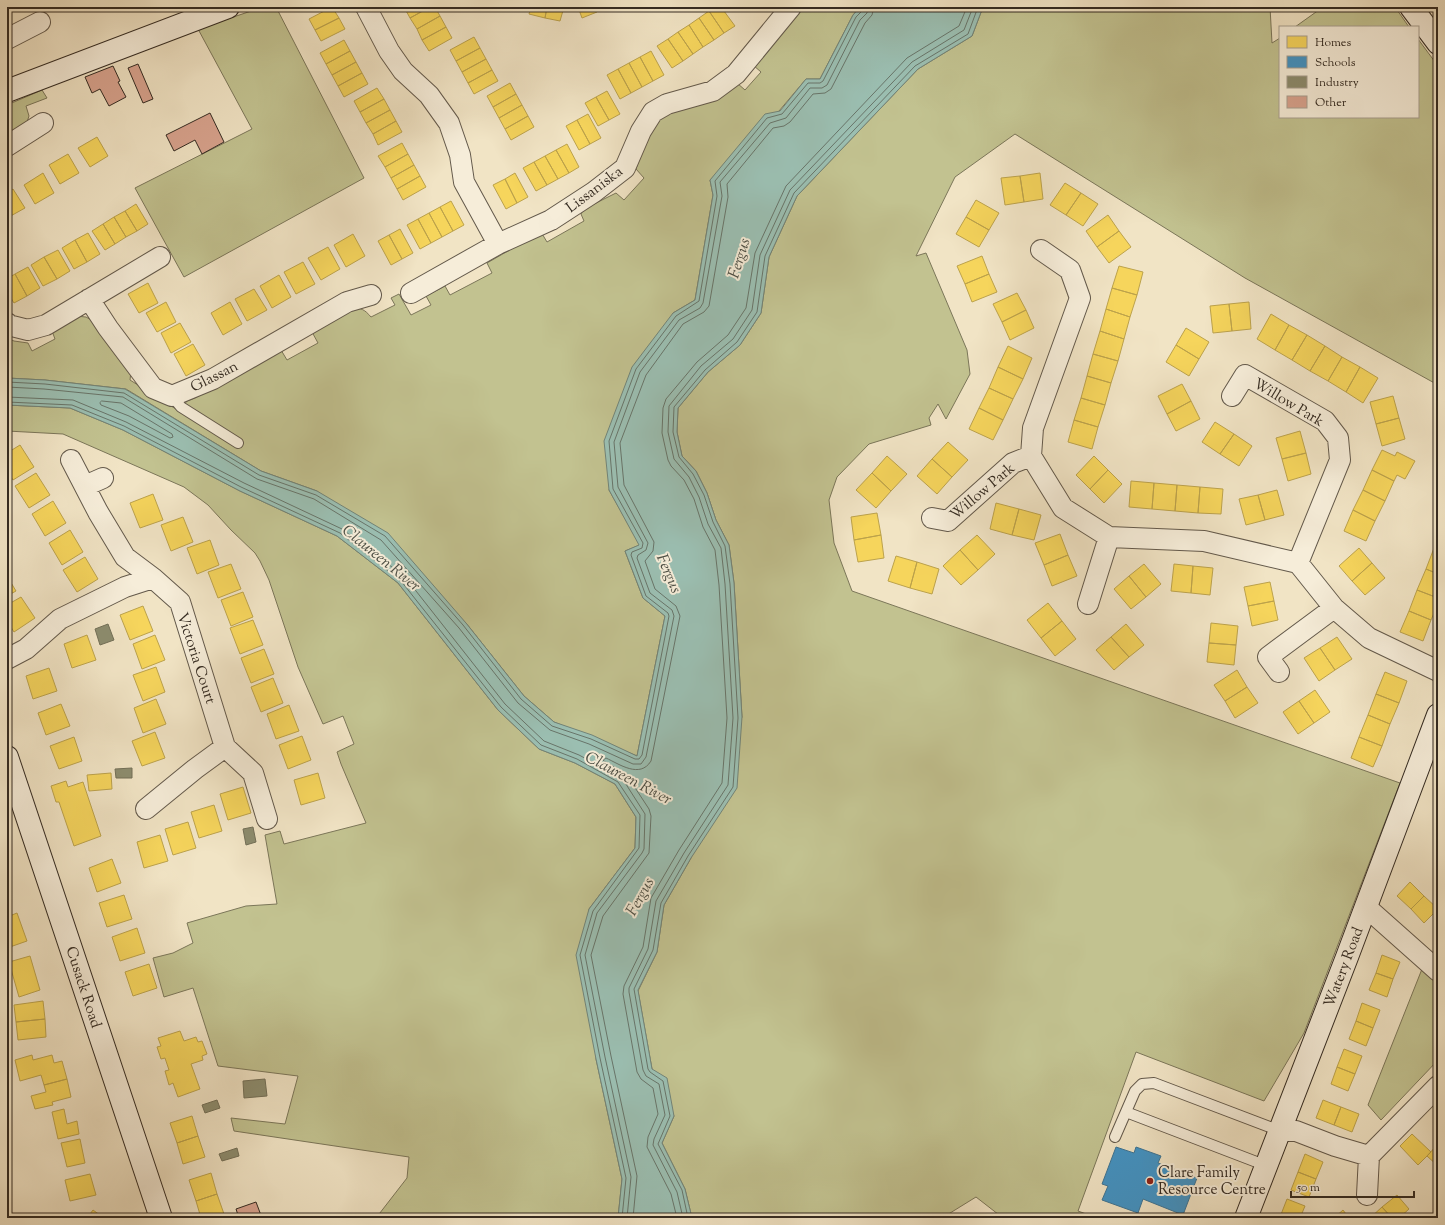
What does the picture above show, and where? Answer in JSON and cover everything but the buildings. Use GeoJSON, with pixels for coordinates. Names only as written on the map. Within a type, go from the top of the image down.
{"type":"FeatureCollection","features":[{"type":"Feature","properties":{"kind":"street"},"geometry":{"type":"LineString","coordinates":[[7,91],[228,7]]}},
{"type":"Feature","properties":{"kind":"street"},"geometry":{"type":"LineString","coordinates":[[366,7],[389,51],[403,71],[429,95],[449,123],[460,156],[464,182],[498,244]]}},
{"type":"Feature","properties":{"kind":"street","name":"Lissaniska"},"geometry":{"type":"LineString","coordinates":[[411,293],[498,244],[551,220],[594,192],[625,168],[641,131],[653,112],[667,104],[713,91],[736,74],[791,7]]}},
{"type":"Feature","properties":{"kind":"street"},"geometry":{"type":"LineString","coordinates":[[1411,7],[1438,43]]}},
{"type":"Feature","properties":{"kind":"street"},"geometry":{"type":"LineString","coordinates":[[7,39],[40,22]]}},
{"type":"Feature","properties":{"kind":"street"},"geometry":{"type":"LineString","coordinates":[[7,146],[43,123]]}},
{"type":"Feature","properties":{"kind":"street","name":"Willow Park"},"geometry":{"type":"LineString","coordinates":[[1041,250],[1070,270],[1080,298],[1033,428],[1031,456],[1063,508],[1109,537],[1204,541],[1298,563],[1340,460],[1338,438],[1325,421],[1245,376],[1232,396]]}},
{"type":"Feature","properties":{"kind":"street"},"geometry":{"type":"LineString","coordinates":[[7,322],[8,324],[28,330],[46,325],[160,257]]}},
{"type":"Feature","properties":{"kind":"street","name":"Glassan"},"geometry":{"type":"LineString","coordinates":[[89,299],[108,328],[152,388],[172,396],[213,379],[347,302],[371,295]]}},
{"type":"Feature","properties":{"kind":"street","name":"Willow Park"},"geometry":{"type":"LineString","coordinates":[[932,518],[948,521],[1013,463],[1031,456]]}},
{"type":"Feature","properties":{"kind":"street","name":"Victoria Court"},"geometry":{"type":"LineString","coordinates":[[72,460],[98,512],[125,557],[153,578],[180,602],[225,747],[253,773],[267,818]]}},
{"type":"Feature","properties":{"kind":"street"},"geometry":{"type":"LineString","coordinates":[[85,486],[103,478]]}},
{"type":"Feature","properties":{"kind":"street"},"geometry":{"type":"LineString","coordinates":[[1088,604],[1109,537]]}},
{"type":"Feature","properties":{"kind":"street"},"geometry":{"type":"LineString","coordinates":[[1298,563],[1334,608],[1369,638],[1438,671]]}},
{"type":"Feature","properties":{"kind":"street"},"geometry":{"type":"LineString","coordinates":[[7,659],[26,650],[60,619],[125,587],[153,578]]}},
{"type":"Feature","properties":{"kind":"street"},"geometry":{"type":"LineString","coordinates":[[1279,672],[1268,657],[1334,608]]}},
{"type":"Feature","properties":{"kind":"street","name":"Watery Road"},"geometry":{"type":"LineString","coordinates":[[1246,1218],[1366,907],[1438,715]]}},
{"type":"Feature","properties":{"kind":"street"},"geometry":{"type":"LineString","coordinates":[[146,810],[157,790],[225,747]]}},
{"type":"Feature","properties":{"kind":"street","name":"Cusack Road"},"geometry":{"type":"LineString","coordinates":[[7,757],[161,1218]]}},
{"type":"Feature","properties":{"kind":"street"},"geometry":{"type":"LineString","coordinates":[[1366,907],[1438,971]]}},
{"type":"Feature","properties":{"kind":"street"},"geometry":{"type":"LineString","coordinates":[[1367,1195],[1369,1156],[1438,1086]]}},
{"type":"Feature","properties":{"kind":"street"},"geometry":{"type":"LineString","coordinates":[[1280,1131],[1296,1131],[1335,1146],[1369,1156]]}},
{"type":"Feature","properties":{"kind":"lane"},"geometry":{"type":"LineString","coordinates":[[172,396],[181,407],[238,443]]}},
{"type":"Feature","properties":{"kind":"lane"},"geometry":{"type":"LineString","coordinates":[[1115,1137],[1135,1091],[1142,1084],[1154,1083],[1280,1131]]}},
{"type":"Feature","properties":{"kind":"lane"},"geometry":{"type":"LineString","coordinates":[[1126,1112],[1266,1166]]}},
{"type":"Feature","properties":{"kind":"green space"},"geometry":{"type":"Polygon","coordinates":[[[263,7],[276,7],[364,178],[184,277],[135,188],[252,129],[198,29],[263,7]]]}},
{"type":"Feature","properties":{"kind":"green space"},"geometry":{"type":"Polygon","coordinates":[[[801,7],[860,7],[853,15],[820,79],[806,79],[779,111],[710,180],[713,195],[695,300],[673,313],[609,490],[640,545],[625,551],[643,598],[665,616],[637,756],[554,722],[524,696],[466,623],[317,491],[261,471],[126,389],[45,380],[7,378],[7,338],[14,341],[28,343],[32,351],[55,339],[52,331],[75,316],[86,317],[95,322],[131,371],[130,380],[179,411],[187,401],[281,350],[287,360],[318,343],[312,332],[352,309],[358,308],[363,310],[371,317],[395,305],[391,298],[399,294],[411,315],[431,305],[426,296],[445,286],[450,295],[492,273],[487,263],[541,232],[547,242],[584,221],[581,214],[584,209],[616,193],[624,200],[644,178],[636,169],[649,128],[656,118],[737,83],[745,90],[761,72],[753,65],[801,7]]]}},
{"type":"Feature","properties":{"kind":"green space"},"geometry":{"type":"Polygon","coordinates":[[[983,7],[1270,7],[1272,43],[1279,39],[1279,118],[1419,118],[1419,40],[1438,66],[1438,385],[1245,278],[1015,134],[955,177],[916,256],[926,253],[967,350],[970,374],[946,419],[938,404],[929,418],[931,425],[869,444],[837,477],[829,500],[834,543],[852,591],[1400,783],[1304,1033],[1264,1101],[1136,1052],[1078,1211],[1097,1218],[1003,1218],[976,1197],[942,1218],[692,1218],[685,1189],[662,1143],[674,1116],[652,1069],[638,991],[657,952],[664,905],[691,858],[742,717],[734,583],[729,545],[716,520],[707,493],[696,471],[682,456],[677,432],[678,408],[708,372],[740,345],[761,313],[769,257],[797,196],[918,69],[972,36],[983,7]]]}},
{"type":"Feature","properties":{"kind":"green space"},"geometry":{"type":"Polygon","coordinates":[[[1323,7],[1395,7],[1408,26],[1296,26],[1323,7]]]}},
{"type":"Feature","properties":{"kind":"green space"},"geometry":{"type":"Polygon","coordinates":[[[42,90],[47,98],[26,106],[29,116],[27,122],[7,135],[7,105],[42,90]]]}},
{"type":"Feature","properties":{"kind":"green space"},"geometry":{"type":"Polygon","coordinates":[[[7,405],[70,408],[123,430],[240,491],[337,536],[398,583],[498,710],[539,749],[575,763],[615,784],[636,817],[635,848],[589,909],[596,1059],[622,1179],[618,1218],[376,1218],[407,1178],[409,1157],[234,1131],[231,1118],[285,1124],[298,1076],[218,1066],[193,988],[164,997],[153,958],[173,953],[193,943],[187,923],[246,906],[277,904],[265,835],[280,831],[284,844],[366,823],[337,752],[354,744],[343,716],[323,724],[298,667],[269,580],[260,561],[255,553],[208,505],[184,487],[63,434],[7,431],[7,405]]]}},
{"type":"Feature","properties":{"kind":"green space"},"geometry":{"type":"Polygon","coordinates":[[[1422,969],[1438,983],[1438,1005],[1435,1010],[1438,1013],[1438,1060],[1381,1120],[1368,1105],[1422,969]]]}},
{"type":"Feature","properties":{"kind":"water"},"geometry":{"type":"Polygon","coordinates":[[[860,7],[983,7],[972,36],[918,69],[797,196],[769,257],[761,313],[740,345],[708,372],[678,408],[677,432],[682,456],[696,471],[707,493],[716,520],[729,545],[734,583],[742,717],[737,788],[691,858],[664,905],[657,952],[638,990],[652,1069],[667,1078],[674,1116],[662,1143],[685,1189],[692,1218],[618,1218],[622,1179],[596,1059],[576,955],[589,909],[635,848],[636,817],[615,784],[575,763],[539,749],[498,710],[398,583],[337,536],[240,491],[123,430],[70,408],[7,405],[7,378],[45,380],[125,389],[261,471],[317,491],[388,533],[466,623],[524,696],[554,722],[592,735],[637,756],[665,616],[643,598],[625,551],[639,545],[609,490],[604,441],[632,367],[673,313],[695,300],[713,195],[710,180],[765,114],[780,111],[806,79],[820,79],[853,15],[860,7]]]}},
{"type":"Feature","properties":{"kind":"place","name":"Clare Family Resource Centre"},"geometry":{"type":"Point","coordinates":[1150,1181]}},
{"type":"Feature","properties":{"kind":"water label","name":"Fergus"},"geometry":{"type":"Point","coordinates":[738,258]}},
{"type":"Feature","properties":{"kind":"water label","name":"Claureen River"},"geometry":{"type":"Point","coordinates":[382,557]}},
{"type":"Feature","properties":{"kind":"water label","name":"Fergus"},"geometry":{"type":"Point","coordinates":[670,573]}},
{"type":"Feature","properties":{"kind":"water label","name":"Claureen River"},"geometry":{"type":"Point","coordinates":[629,777]}},
{"type":"Feature","properties":{"kind":"water label","name":"Fergus"},"geometry":{"type":"Point","coordinates":[639,896]}}]}
